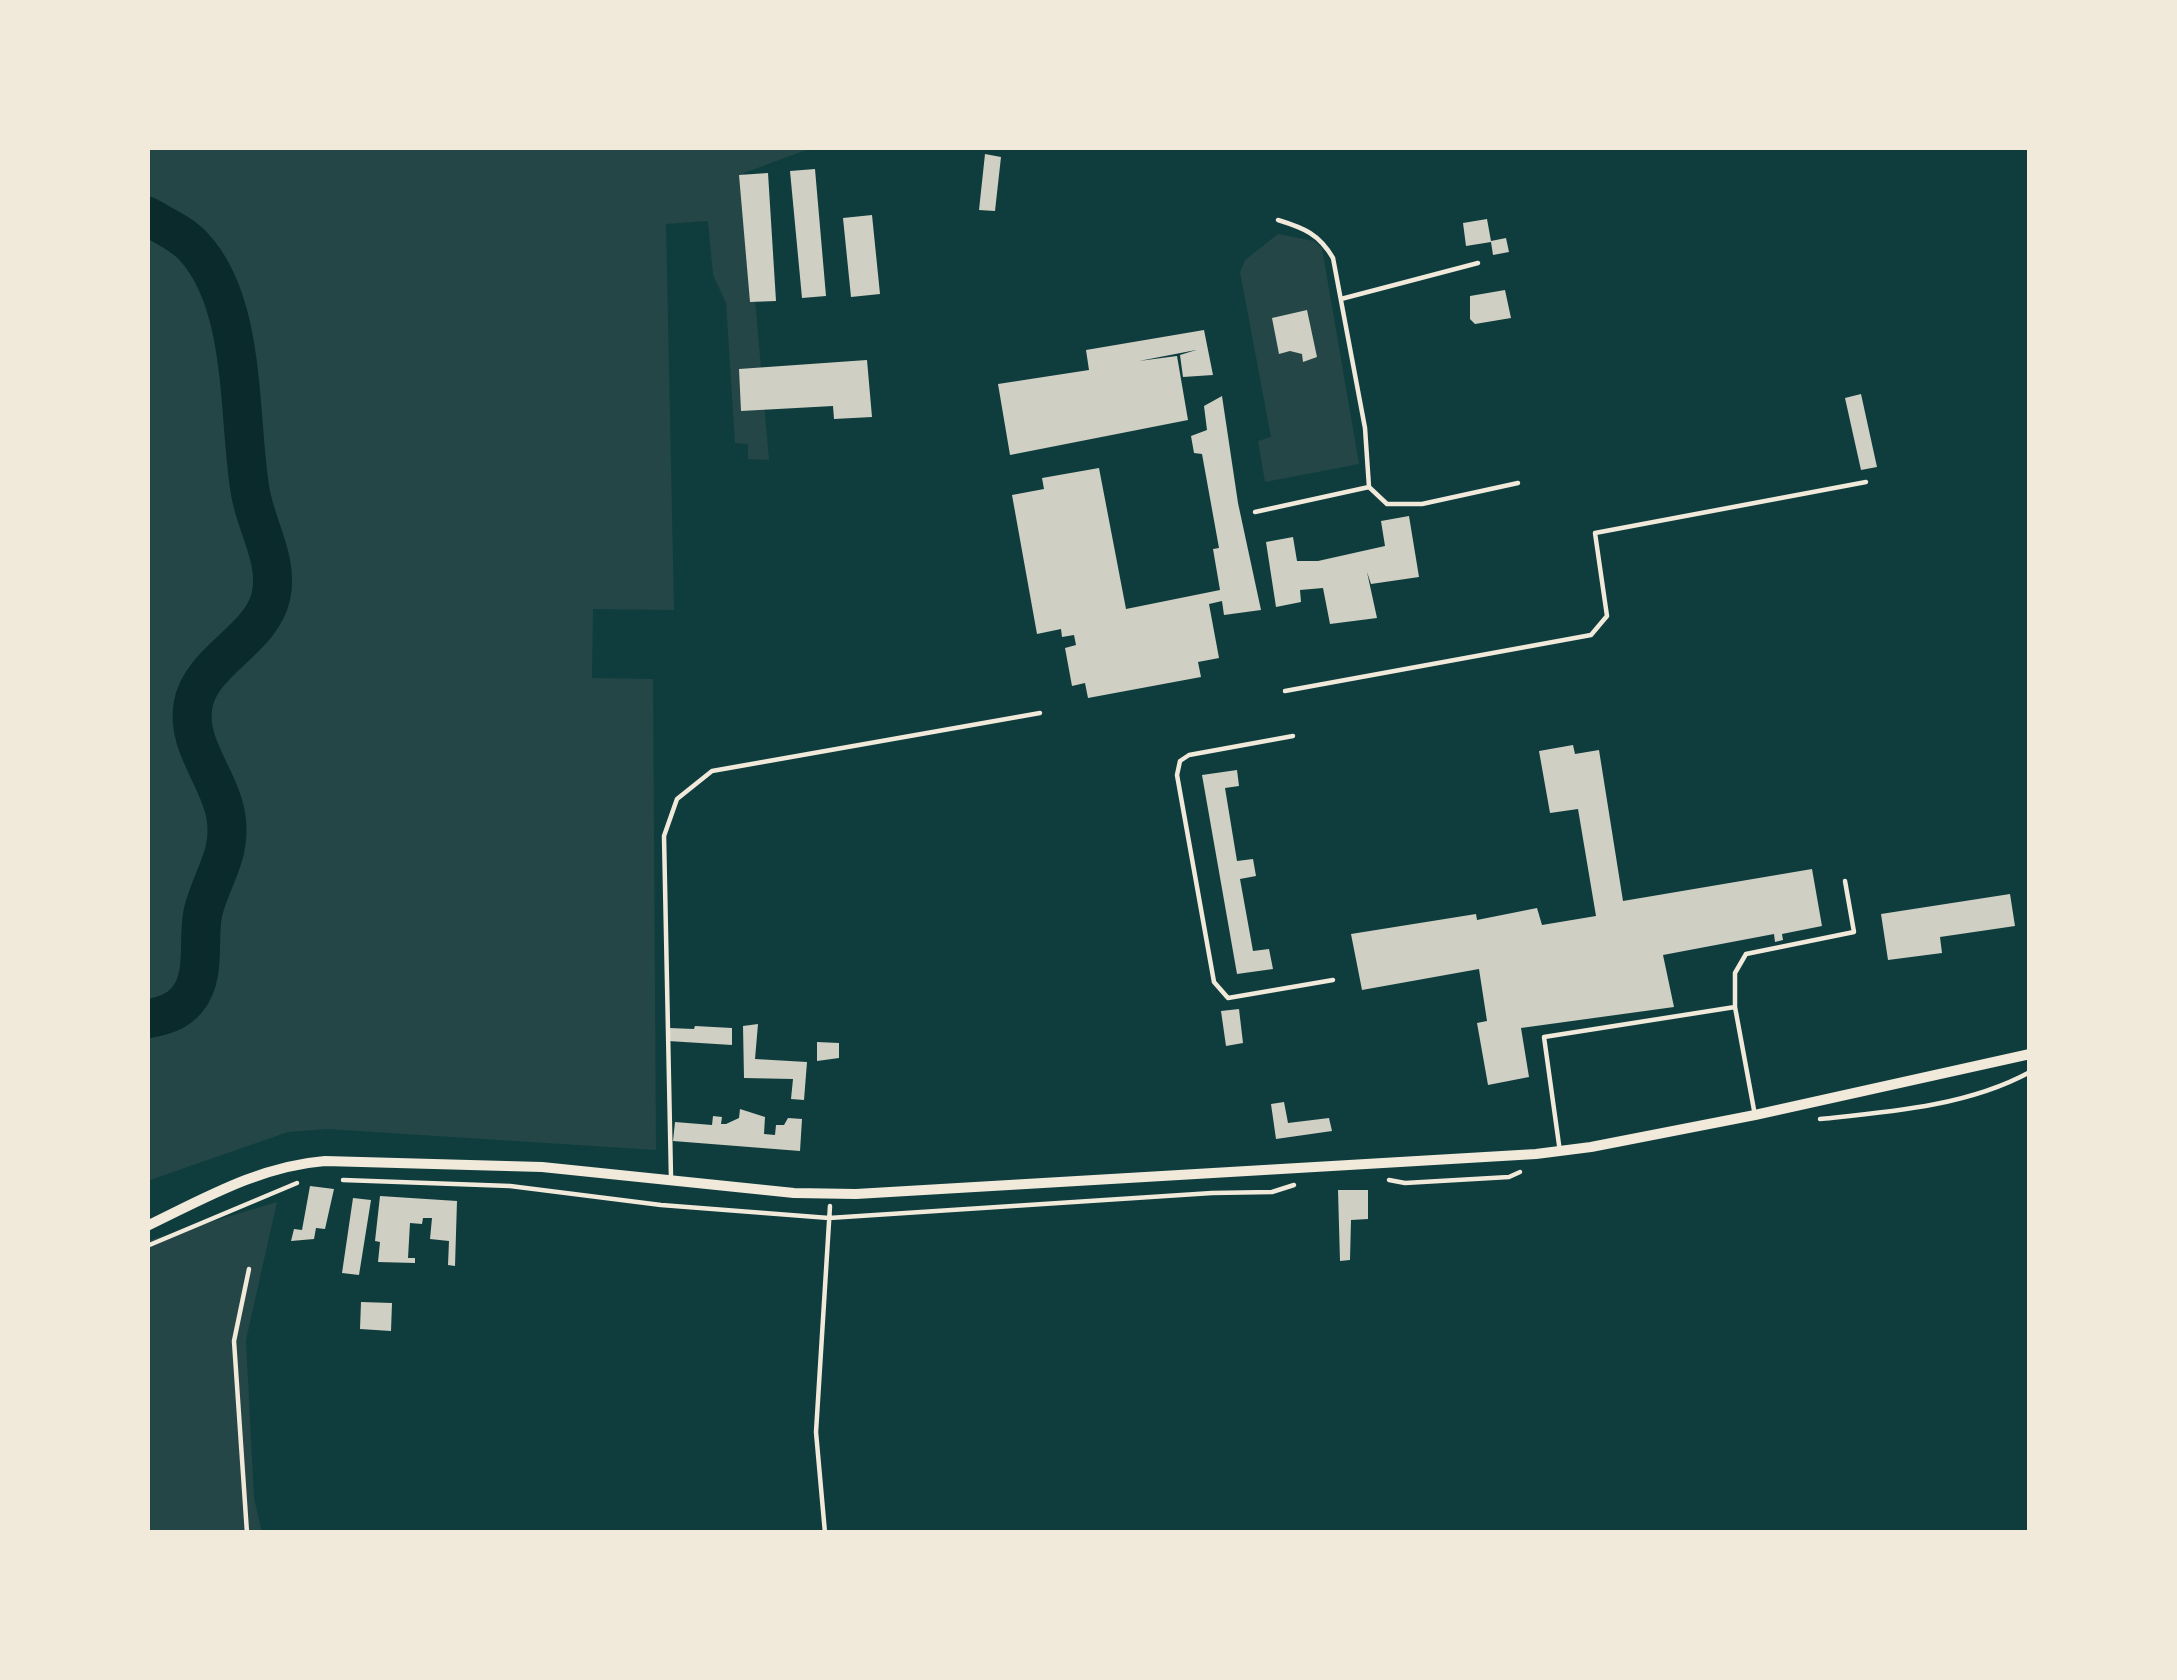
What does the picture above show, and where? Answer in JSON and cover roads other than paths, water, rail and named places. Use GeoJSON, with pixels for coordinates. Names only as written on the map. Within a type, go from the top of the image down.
{"type":"FeatureCollection","features":[{"type":"Feature","properties":{"kind":"street"},"geometry":{"type":"LineString","coordinates":[[147,1226],[253,1176],[309,1162],[542,1167],[830,1194],[1560,1151],[2030,1054]]}},
{"type":"Feature","properties":{"kind":"lane"},"geometry":{"type":"LineString","coordinates":[[1278,220],[1322,239],[1333,258],[1365,428],[1370,487],[1387,504],[1422,504],[1518,483]]}},
{"type":"Feature","properties":{"kind":"lane"},"geometry":{"type":"LineString","coordinates":[[1341,299],[1478,263]]}},
{"type":"Feature","properties":{"kind":"lane"},"geometry":{"type":"LineString","coordinates":[[1285,691],[1591,635],[1607,616],[1595,533],[1866,482]]}},
{"type":"Feature","properties":{"kind":"lane"},"geometry":{"type":"LineString","coordinates":[[1256,512],[1370,487]]}},
{"type":"Feature","properties":{"kind":"lane"},"geometry":{"type":"LineString","coordinates":[[671,1178],[664,836],[676,800],[712,771],[1040,713]]}},
{"type":"Feature","properties":{"kind":"lane"},"geometry":{"type":"LineString","coordinates":[[1293,736],[1189,755],[1180,761],[1178,775],[1219,992],[1228,998],[1334,980]]}},
{"type":"Feature","properties":{"kind":"lane"},"geometry":{"type":"LineString","coordinates":[[1755,1114],[1735,1007],[1735,973],[1746,954],[1854,932],[1845,881]]}},
{"type":"Feature","properties":{"kind":"lane"},"geometry":{"type":"LineString","coordinates":[[1560,1151],[1544,1037],[1735,1007]]}},
{"type":"Feature","properties":{"kind":"waterway"},"geometry":{"type":"LineString","coordinates":[[147,216],[193,246],[223,298],[237,362],[250,490],[273,582],[256,626],[207,675],[193,705],[194,734],[223,803],[226,843],[203,912],[193,990],[178,1008],[147,1019]]}}]}
